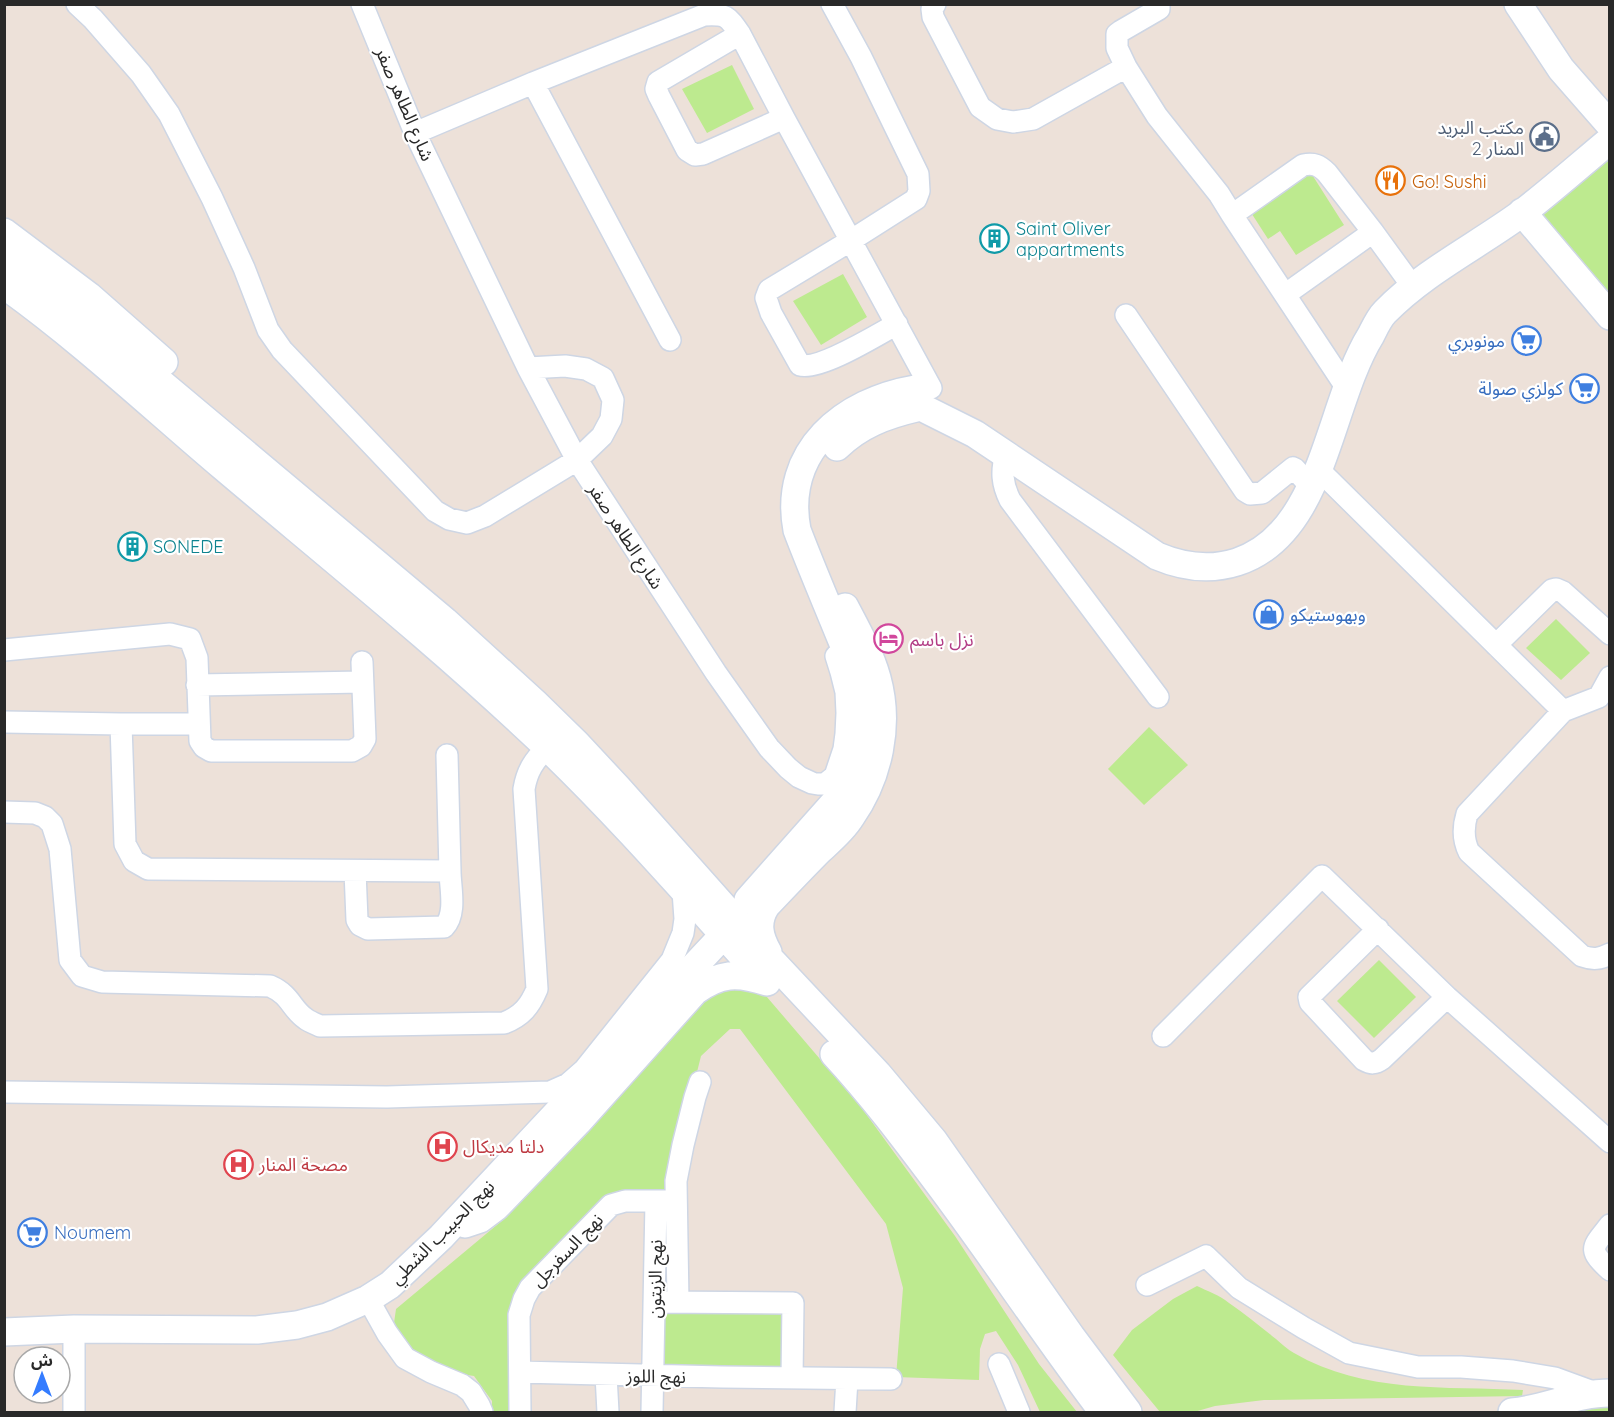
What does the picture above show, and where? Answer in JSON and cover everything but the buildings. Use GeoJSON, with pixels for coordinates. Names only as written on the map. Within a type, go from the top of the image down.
{"type":"FeatureCollection","features":[{"type":"Feature","properties":{"kind":"street"},"geometry":{"type":"LineString","coordinates":[[77,4],[141,74],[169,114],[235,248],[268,330],[282,350],[435,511],[449,519],[467,524],[485,516],[577,460],[602,436],[611,419],[613,400],[603,378],[586,369],[565,366],[528,368]]}},
{"type":"Feature","properties":{"kind":"street","name":"شارع الطاهر صفر"},"geometry":{"type":"LineString","coordinates":[[362,4],[415,133],[528,368],[577,460],[672,606],[769,748],[799,777],[812,783],[825,784],[835,776],[844,749],[846,692],[842,672],[801,564],[797,530]]}},
{"type":"Feature","properties":{"kind":"street"},"geometry":{"type":"LineString","coordinates":[[832,4],[861,57],[918,174],[919,191],[916,200],[769,290],[766,298],[771,313],[800,365],[807,367],[825,362],[897,324]]}},
{"type":"Feature","properties":{"kind":"street"},"geometry":{"type":"LineString","coordinates":[[935,4],[932,9],[933,17],[980,107],[997,119],[1013,122],[1033,119],[1126,67]]}},
{"type":"Feature","properties":{"kind":"street"},"geometry":{"type":"LineString","coordinates":[[1159,4],[1159,9],[1117,34],[1117,48],[1126,67],[1157,116],[1219,194],[1346,387]]}},
{"type":"Feature","properties":{"kind":"street"},"geometry":{"type":"LineString","coordinates":[[1518,4],[1561,69],[1610,124]]}},
{"type":"Feature","properties":{"kind":"street"},"geometry":{"type":"LineString","coordinates":[[415,133],[704,15],[721,14],[732,21],[740,34],[850,241],[897,324],[925,397],[975,434],[1157,556],[1186,566],[1201,568],[1231,564],[1252,556],[1271,544],[1291,522],[1314,478],[1361,349],[1384,313],[1413,287],[1522,212],[1610,141]]}},
{"type":"Feature","properties":{"kind":"street"},"geometry":{"type":"LineString","coordinates":[[740,34],[658,82],[656,89],[687,150],[695,155],[703,154],[784,118]]}},
{"type":"Feature","properties":{"kind":"street"},"geometry":{"type":"LineString","coordinates":[[533,83],[670,340]]}},
{"type":"Feature","properties":{"kind":"street"},"geometry":{"type":"LineString","coordinates":[[1232,214],[1304,165],[1313,163],[1327,172],[1413,287]]}},
{"type":"Feature","properties":{"kind":"street"},"geometry":{"type":"LineString","coordinates":[[1522,212],[1610,316]]}},
{"type":"Feature","properties":{"kind":"street"},"geometry":{"type":"LineString","coordinates":[[4,231],[89,296],[204,402],[227,454]]}},
{"type":"Feature","properties":{"kind":"street"},"geometry":{"type":"LineString","coordinates":[[1286,294],[1373,232]]}},
{"type":"Feature","properties":{"kind":"street"},"geometry":{"type":"LineString","coordinates":[[4,258],[79,314],[227,454],[547,748],[599,799],[683,891],[878,1074],[934,1141],[1128,1413]]}},
{"type":"Feature","properties":{"kind":"street"},"geometry":{"type":"LineString","coordinates":[[4,285],[446,621],[534,702],[618,788],[887,1116],[977,1236],[1103,1413]]}},
{"type":"Feature","properties":{"kind":"street"},"geometry":{"type":"LineString","coordinates":[[4,308],[162,436],[198,457],[227,454]]}},
{"type":"Feature","properties":{"kind":"street"},"geometry":{"type":"LineString","coordinates":[[1126,315],[1245,491],[1250,494],[1262,493],[1293,468],[1314,478],[1496,645],[1563,711]]}},
{"type":"Feature","properties":{"kind":"street"},"geometry":{"type":"LineString","coordinates":[[864,725],[858,681],[797,530],[794,501],[796,486],[800,472],[814,447],[836,424],[865,404],[881,397],[925,397]]}},
{"type":"Feature","properties":{"kind":"street"},"geometry":{"type":"LineString","coordinates":[[748,900],[842,794],[858,761],[868,704],[867,683],[812,518],[817,477],[831,453],[858,429],[925,397]]}},
{"type":"Feature","properties":{"kind":"street"},"geometry":{"type":"LineString","coordinates":[[1006,454],[1002,473],[1010,500],[1158,697]]}},
{"type":"Feature","properties":{"kind":"street"},"geometry":{"type":"LineString","coordinates":[[770,972],[761,938],[759,921],[762,913],[766,906],[851,818],[872,779],[878,760],[882,719],[877,678],[871,659],[833,584]]}},
{"type":"Feature","properties":{"kind":"street"},"geometry":{"type":"LineString","coordinates":[[1496,645],[1552,590],[1556,589],[1563,592],[1610,634]]}},
{"type":"Feature","properties":{"kind":"street"},"geometry":{"type":"LineString","coordinates":[[4,650],[170,634],[190,639],[197,658],[197,685],[198,724],[200,741],[211,752],[352,751],[361,746],[365,739],[362,672],[197,685]]}},
{"type":"Feature","properties":{"kind":"street"},"geometry":{"type":"LineString","coordinates":[[1610,677],[1604,701],[1563,711],[1467,814],[1464,823],[1465,845],[1469,852],[1582,956],[1600,959],[1610,954]]}},
{"type":"Feature","properties":{"kind":"street"},"geometry":{"type":"LineString","coordinates":[[4,722],[198,724]]}},
{"type":"Feature","properties":{"kind":"street"},"geometry":{"type":"LineString","coordinates":[[121,724],[125,844],[134,861],[148,869],[450,871]]}},
{"type":"Feature","properties":{"kind":"street"},"geometry":{"type":"LineString","coordinates":[[4,812],[35,813],[45,817],[52,825],[62,861],[70,960],[82,976],[102,982],[270,986],[280,990],[307,1020],[320,1026],[504,1023],[516,1019],[532,1002],[537,989],[524,789],[529,771],[547,748]]}},
{"type":"Feature","properties":{"kind":"street"},"geometry":{"type":"LineString","coordinates":[[355,871],[357,920],[360,925],[368,929],[444,927],[448,922],[451,910],[447,755]]}},
{"type":"Feature","properties":{"kind":"street"},"geometry":{"type":"LineString","coordinates":[[1163,1036],[1322,876],[1447,998],[1610,1142]]}},
{"type":"Feature","properties":{"kind":"street"},"geometry":{"type":"LineString","coordinates":[[4,1092],[387,1097],[550,1092],[568,1084],[584,1071],[672,960],[683,933],[685,905],[683,891]]}},
{"type":"Feature","properties":{"kind":"street"},"geometry":{"type":"LineString","coordinates":[[1378,929],[1309,997],[1310,1002],[1364,1060],[1377,1063],[1447,998]]}},
{"type":"Feature","properties":{"kind":"street","name":"نهج الحبيب الشطي"},"geometry":{"type":"LineString","coordinates":[[4,1332],[74,1329],[258,1330],[297,1325],[327,1317],[369,1299],[390,1285],[452,1226],[714,944]]}},
{"type":"Feature","properties":{"kind":"street"},"geometry":{"type":"LineString","coordinates":[[452,1226],[471,1222],[496,1207],[578,1122],[695,991],[709,981],[728,975],[753,978],[770,972]]}},
{"type":"Feature","properties":{"kind":"street","name":"نهج الزيتون"},"geometry":{"type":"LineString","coordinates":[[652,1413],[654,1302],[666,1201],[676,1181],[700,1082]]}},
{"type":"Feature","properties":{"kind":"street","name":"نهج الزيتون"},"geometry":{"type":"LineString","coordinates":[[666,1201],[678,1302]]}},
{"type":"Feature","properties":{"kind":"street","name":"نهج السفرجل"},"geometry":{"type":"LineString","coordinates":[[520,1413],[519,1315],[530,1288],[611,1205],[625,1202],[666,1201]]}},
{"type":"Feature","properties":{"kind":"street"},"geometry":{"type":"LineString","coordinates":[[1610,1225],[1594,1247],[1594,1254],[1610,1270]]}},
{"type":"Feature","properties":{"kind":"street"},"geometry":{"type":"LineString","coordinates":[[1147,1286],[1206,1256],[1239,1287],[1349,1353],[1419,1367],[1513,1371],[1555,1378],[1603,1393]]}},
{"type":"Feature","properties":{"kind":"street"},"geometry":{"type":"LineString","coordinates":[[369,1299],[387,1333],[405,1358],[462,1385],[471,1392],[482,1413]]}},
{"type":"Feature","properties":{"kind":"street"},"geometry":{"type":"LineString","coordinates":[[654,1302],[793,1303],[792,1378]]}},
{"type":"Feature","properties":{"kind":"street"},"geometry":{"type":"LineString","coordinates":[[74,1329],[74,1413]]}},
{"type":"Feature","properties":{"kind":"street"},"geometry":{"type":"LineString","coordinates":[[999,1364],[1019,1413]]}},
{"type":"Feature","properties":{"kind":"street","name":"نهج اللوز"},"geometry":{"type":"LineString","coordinates":[[520,1372],[891,1379]]}},
{"type":"Feature","properties":{"kind":"street"},"geometry":{"type":"LineString","coordinates":[[606,1375],[608,1413]]}},
{"type":"Feature","properties":{"kind":"street"},"geometry":{"type":"LineString","coordinates":[[845,1413],[847,1379]]}},
{"type":"Feature","properties":{"kind":"street"},"geometry":{"type":"LineString","coordinates":[[1512,1413],[1603,1393]]}},
{"type":"Feature","properties":{"kind":"green space"},"geometry":{"type":"Polygon","coordinates":[[[732,65],[754,109],[707,133],[682,89],[732,65]]]}},
{"type":"Feature","properties":{"kind":"green space"},"geometry":{"type":"Polygon","coordinates":[[[1609,159],[1609,295],[1542,216],[1609,159]]]}},
{"type":"Feature","properties":{"kind":"green space"},"geometry":{"type":"Polygon","coordinates":[[[1311,173],[1344,225],[1296,255],[1280,231],[1268,239],[1250,211],[1311,173]]]}},
{"type":"Feature","properties":{"kind":"green space"},"geometry":{"type":"Polygon","coordinates":[[[843,274],[867,317],[821,345],[793,301],[843,274]]]}},
{"type":"Feature","properties":{"kind":"green space"},"geometry":{"type":"Polygon","coordinates":[[[1556,619],[1590,653],[1561,680],[1526,648],[1556,619]]]}},
{"type":"Feature","properties":{"kind":"green space"},"geometry":{"type":"Polygon","coordinates":[[[1149,727],[1188,765],[1144,805],[1108,769],[1149,727]]]}},
{"type":"Feature","properties":{"kind":"green space"},"geometry":{"type":"Polygon","coordinates":[[[1379,960],[1416,997],[1374,1038],[1337,1001],[1379,960]]]}},
{"type":"Feature","properties":{"kind":"green space"},"geometry":{"type":"Polygon","coordinates":[[[707,990],[761,990],[861,1107],[955,1236],[1039,1364],[1077,1412],[1040,1412],[1018,1365],[996,1331],[985,1334],[980,1349],[979,1380],[896,1377],[903,1288],[886,1224],[740,1029],[730,1029],[701,1056],[666,1196],[611,1197],[515,1296],[515,1412],[492,1412],[492,1401],[474,1376],[441,1371],[407,1353],[393,1330],[396,1309],[504,1219],[707,990]]]}},
{"type":"Feature","properties":{"kind":"green space"},"geometry":{"type":"Polygon","coordinates":[[[1197,1286],[1218,1295],[1292,1352],[1349,1376],[1406,1385],[1523,1390],[1522,1396],[1264,1400],[1215,1406],[1194,1412],[1160,1412],[1113,1355],[1132,1330],[1173,1299],[1197,1286]]]}},
{"type":"Feature","properties":{"kind":"green space"},"geometry":{"type":"Polygon","coordinates":[[[663,1312],[783,1313],[782,1368],[662,1367],[663,1312]]]}},
{"type":"Feature","properties":{"kind":"green space"},"geometry":{"type":"Polygon","coordinates":[[[1609,1403],[1609,1412],[1544,1412],[1609,1403]]]}},
{"type":"Feature","properties":{"kind":"place","name":"مكتب البريد المنار 2"},"geometry":{"type":"Point","coordinates":[1545,137]}},
{"type":"Feature","properties":{"kind":"place","name":"Go! Sushi"},"geometry":{"type":"Point","coordinates":[1391,181]}},
{"type":"Feature","properties":{"kind":"place","name":"Saint Oliver appartments"},"geometry":{"type":"Point","coordinates":[995,238]}},
{"type":"Feature","properties":{"kind":"place","name":"مونوبري"},"geometry":{"type":"Point","coordinates":[1526,340]}},
{"type":"Feature","properties":{"kind":"place","name":"كولزي صولة"},"geometry":{"type":"Point","coordinates":[1584,388]}},
{"type":"Feature","properties":{"kind":"place","name":"SONEDE"},"geometry":{"type":"Point","coordinates":[132,546]}},
{"type":"Feature","properties":{"kind":"place","name":"وبهوستيكو"},"geometry":{"type":"Point","coordinates":[1269,614]}},
{"type":"Feature","properties":{"kind":"place","name":"نزل باسم"},"geometry":{"type":"Point","coordinates":[889,639]}},
{"type":"Feature","properties":{"kind":"place","name":"دلتا مديكال"},"geometry":{"type":"Point","coordinates":[442,1146]}},
{"type":"Feature","properties":{"kind":"place","name":"مصحة المنار"},"geometry":{"type":"Point","coordinates":[238,1164]}},
{"type":"Feature","properties":{"kind":"place","name":"Noumem"},"geometry":{"type":"Point","coordinates":[33,1232]}}]}
